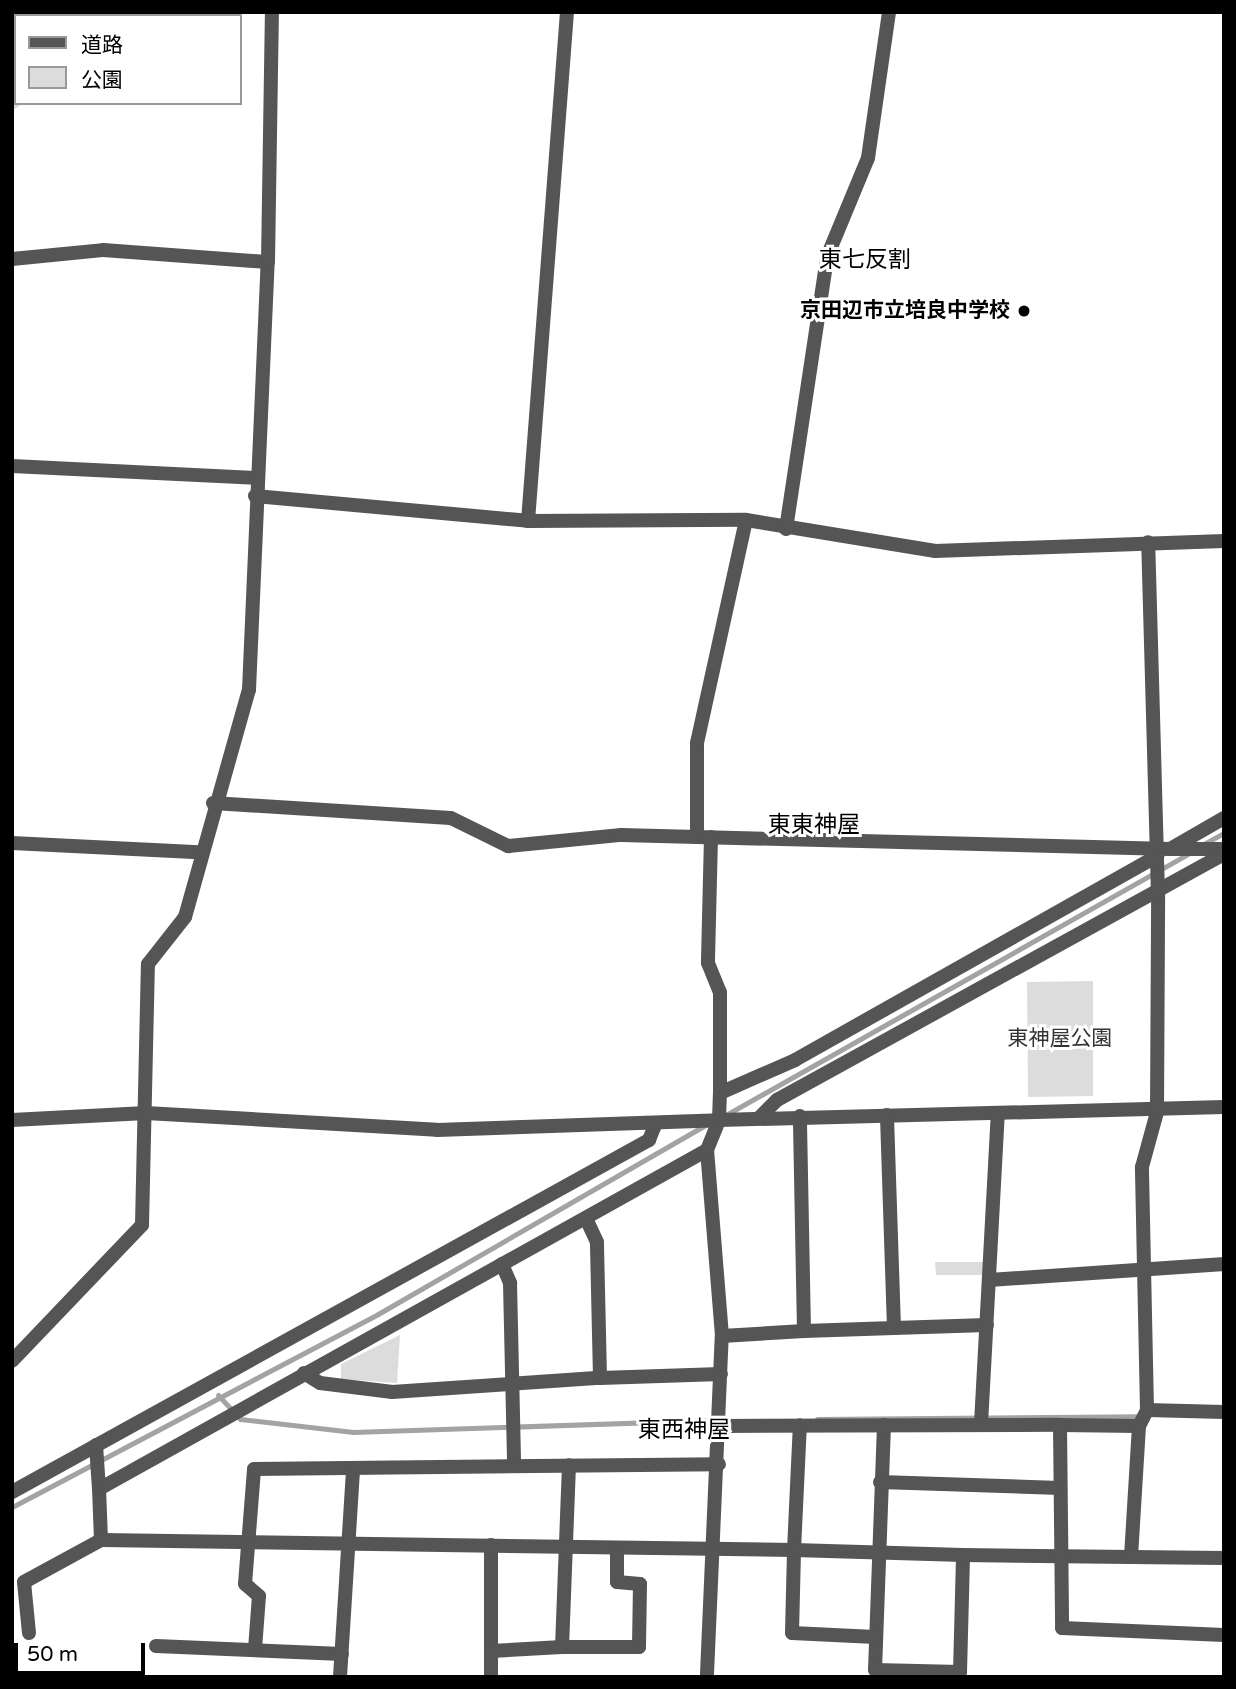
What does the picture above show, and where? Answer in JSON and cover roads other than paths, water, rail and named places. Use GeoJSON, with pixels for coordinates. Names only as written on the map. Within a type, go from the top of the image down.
{"type":"FeatureCollection","features":[{"type":"Feature","properties":{"kind":"street"},"geometry":{"type":"LineString","coordinates":[[12,1361],[142,1226],[148,964],[185,916],[199,852],[249,691],[255,478],[268,262],[272,12]]}},
{"type":"Feature","properties":{"kind":"street"},"geometry":{"type":"LineString","coordinates":[[528,521],[567,12]]}},
{"type":"Feature","properties":{"kind":"street"},"geometry":{"type":"LineString","coordinates":[[786,529],[827,257],[868,158],[889,12]]}},
{"type":"Feature","properties":{"kind":"street"},"geometry":{"type":"LineString","coordinates":[[12,259],[103,250],[268,262]]}},
{"type":"Feature","properties":{"kind":"street"},"geometry":{"type":"LineString","coordinates":[[12,466],[255,478]]}},
{"type":"Feature","properties":{"kind":"street"},"geometry":{"type":"LineString","coordinates":[[255,496],[528,521],[746,520],[786,529],[934,551],[1224,541]]}},
{"type":"Feature","properties":{"kind":"street"},"geometry":{"type":"LineString","coordinates":[[707,1674],[721,1420],[722,1336],[707,1150],[719,1120],[720,992],[708,963],[704,837],[697,743],[746,520]]}},
{"type":"Feature","properties":{"kind":"street"},"geometry":{"type":"LineString","coordinates":[[1131,1558],[1139,1426],[1147,1410],[1142,1167],[1157,1112],[1160,854],[1148,542]]}},
{"type":"Feature","properties":{"kind":"street"},"geometry":{"type":"LineString","coordinates":[[213,803],[451,818],[508,846],[621,835],[1160,854],[1224,852]]}},
{"type":"Feature","properties":{"kind":"street"},"geometry":{"type":"LineString","coordinates":[[720,1093],[808,1054],[1224,818]]}},
{"type":"Feature","properties":{"kind":"street"},"geometry":{"type":"LineString","coordinates":[[12,843],[199,852]]}},
{"type":"Feature","properties":{"kind":"street"},"geometry":{"type":"LineString","coordinates":[[760,1117],[777,1100],[1158,892],[1224,852]]}},
{"type":"Feature","properties":{"kind":"street"},"geometry":{"type":"LineString","coordinates":[[12,1120],[146,1113],[437,1130],[760,1117],[1157,1112],[1224,1107]]}},
{"type":"Feature","properties":{"kind":"street"},"geometry":{"type":"LineString","coordinates":[[981,1424],[998,1113]]}},
{"type":"Feature","properties":{"kind":"street"},"geometry":{"type":"LineString","coordinates":[[887,1115],[894,1328]]}},
{"type":"Feature","properties":{"kind":"street"},"geometry":{"type":"LineString","coordinates":[[800,1116],[804,1331]]}},
{"type":"Feature","properties":{"kind":"street"},"geometry":{"type":"LineString","coordinates":[[12,1492],[649,1140],[656,1123]]}},
{"type":"Feature","properties":{"kind":"street"},"geometry":{"type":"LineString","coordinates":[[99,1489],[707,1150]]}},
{"type":"Feature","properties":{"kind":"street"},"geometry":{"type":"LineString","coordinates":[[586,1218],[597,1242],[600,1378]]}},
{"type":"Feature","properties":{"kind":"street"},"geometry":{"type":"LineString","coordinates":[[502,1264],[510,1283],[514,1465]]}},
{"type":"Feature","properties":{"kind":"street"},"geometry":{"type":"LineString","coordinates":[[989,1280],[1224,1264]]}},
{"type":"Feature","properties":{"kind":"street"},"geometry":{"type":"LineString","coordinates":[[722,1336],[987,1325]]}},
{"type":"Feature","properties":{"kind":"street"},"geometry":{"type":"LineString","coordinates":[[304,1373],[320,1383],[392,1392],[600,1378],[721,1374]]}},
{"type":"Feature","properties":{"kind":"street"},"geometry":{"type":"LineString","coordinates":[[1147,1410],[1224,1412]]}},
{"type":"Feature","properties":{"kind":"street"},"geometry":{"type":"LineString","coordinates":[[721,1420],[800,1425],[1139,1426]]}},
{"type":"Feature","properties":{"kind":"street"},"geometry":{"type":"LineString","coordinates":[[800,1425],[792,1633],[875,1637]]}},
{"type":"Feature","properties":{"kind":"street"},"geometry":{"type":"LineString","coordinates":[[884,1425],[876,1553],[875,1670],[960,1672],[963,1555]]}},
{"type":"Feature","properties":{"kind":"street"},"geometry":{"type":"LineString","coordinates":[[1060,1425],[1062,1628],[1224,1635]]}},
{"type":"Feature","properties":{"kind":"street"},"geometry":{"type":"LineString","coordinates":[[96,1445],[101,1540]]}},
{"type":"Feature","properties":{"kind":"street"},"geometry":{"type":"LineString","coordinates":[[255,1649],[259,1596],[245,1584],[254,1469],[719,1464]]}},
{"type":"Feature","properties":{"kind":"street"},"geometry":{"type":"LineString","coordinates":[[562,1647],[569,1465]]}},
{"type":"Feature","properties":{"kind":"street"},"geometry":{"type":"LineString","coordinates":[[340,1677],[353,1469]]}},
{"type":"Feature","properties":{"kind":"street"},"geometry":{"type":"LineString","coordinates":[[880,1482],[1060,1488]]}},
{"type":"Feature","properties":{"kind":"street"},"geometry":{"type":"LineString","coordinates":[[29,1633],[24,1582],[101,1540],[236,1545],[249,1538],[617,1549],[1224,1558]]}},
{"type":"Feature","properties":{"kind":"street"},"geometry":{"type":"LineString","coordinates":[[491,1545],[491,1677]]}},
{"type":"Feature","properties":{"kind":"street"},"geometry":{"type":"LineString","coordinates":[[491,1651],[639,1647],[640,1584],[617,1582],[617,1549]]}},
{"type":"Feature","properties":{"kind":"street"},"geometry":{"type":"LineString","coordinates":[[156,1646],[342,1654]]}},
{"type":"Feature","properties":{"kind":"waterway"},"geometry":{"type":"LineString","coordinates":[[1202,845],[1224,833]]}},
{"type":"Feature","properties":{"kind":"waterway"},"geometry":{"type":"LineString","coordinates":[[724,1116],[1188,854]]}},
{"type":"Feature","properties":{"kind":"waterway"},"geometry":{"type":"LineString","coordinates":[[12,1507],[378,1314],[706,1125]]}},
{"type":"Feature","properties":{"kind":"waterway"},"geometry":{"type":"LineString","coordinates":[[218,1395],[240,1419],[353,1432],[717,1420]]}},
{"type":"Feature","properties":{"kind":"waterway"},"geometry":{"type":"LineString","coordinates":[[817,1419],[1144,1416]]}},
{"type":"Feature","properties":{"kind":"place","name":"京田辺市立培良中学校"},"geometry":{"type":"Point","coordinates":[1024,311]}},
{"type":"Feature","properties":{"kind":"district","name":"東七反割"},"geometry":{"type":"Point","coordinates":[865,260]}},
{"type":"Feature","properties":{"kind":"district","name":"東東神屋"},"geometry":{"type":"Point","coordinates":[814,825]}},
{"type":"Feature","properties":{"kind":"district","name":"東西神屋"},"geometry":{"type":"Point","coordinates":[684,1430]}},
{"type":"Feature","properties":{"kind":"park label","name":"東神屋公園"},"geometry":{"type":"Point","coordinates":[1060,1039]}}]}
